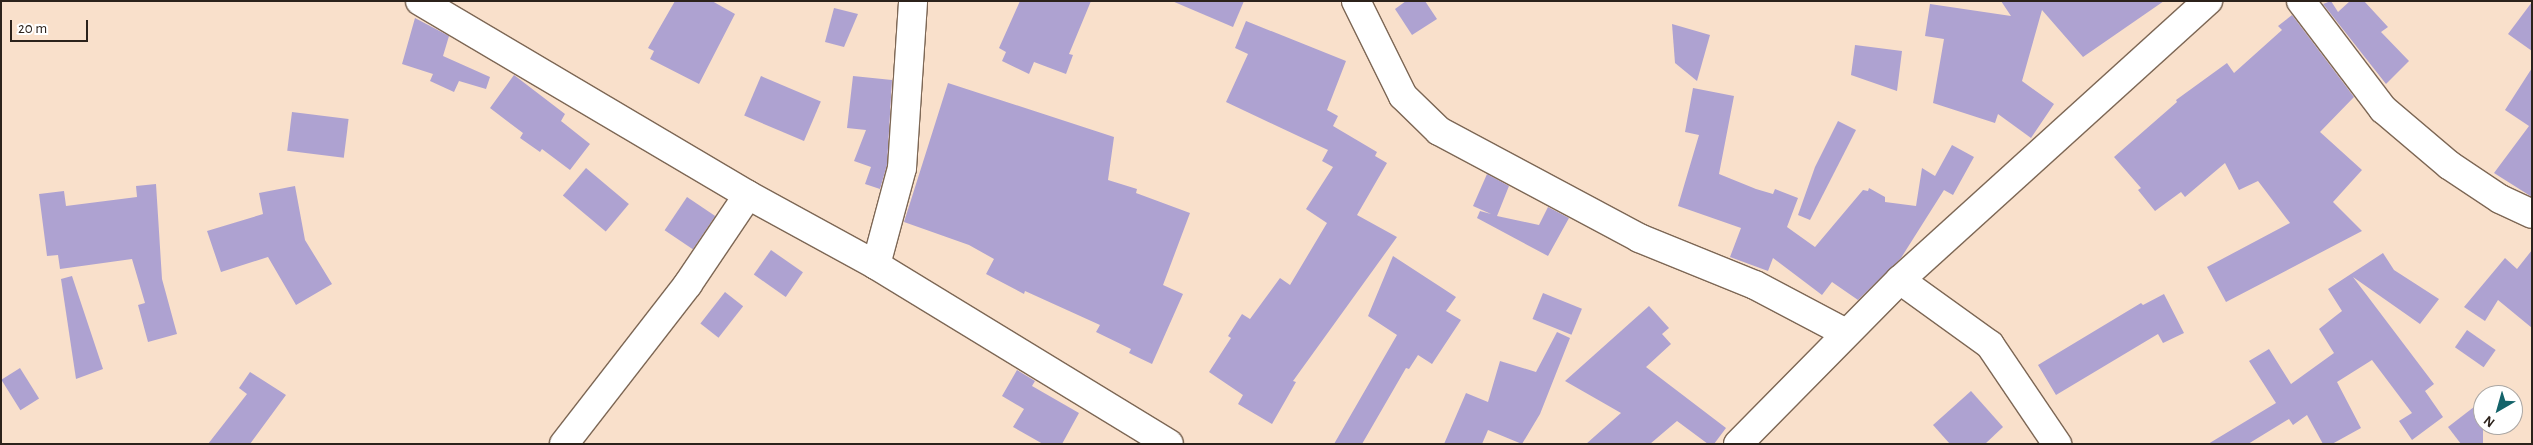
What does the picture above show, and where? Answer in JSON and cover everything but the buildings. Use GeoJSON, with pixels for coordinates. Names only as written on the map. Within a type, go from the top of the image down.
{"type":"FeatureCollection","features":[{"type":"Feature","properties":{"kind":"street"},"geometry":{"type":"LineString","coordinates":[[420,1],[748,195],[876,265],[1169,444]]}},
{"type":"Feature","properties":{"kind":"street"},"geometry":{"type":"LineString","coordinates":[[876,265],[902,168],[913,1]]}},
{"type":"Feature","properties":{"kind":"street"},"geometry":{"type":"LineString","coordinates":[[1356,1],[1403,96],[1439,131],[1639,238],[1755,285],[1846,333]]}},
{"type":"Feature","properties":{"kind":"street"},"geometry":{"type":"LineString","coordinates":[[1738,444],[1900,280],[2208,1]]}},
{"type":"Feature","properties":{"kind":"street"},"geometry":{"type":"LineString","coordinates":[[2301,1],[2383,109],[2449,165],[2500,199],[2532,214]]}},
{"type":"Feature","properties":{"kind":"street"},"geometry":{"type":"LineString","coordinates":[[564,444],[688,284],[748,195]]}},
{"type":"Feature","properties":{"kind":"street"},"geometry":{"type":"LineString","coordinates":[[1900,280],[1990,345],[2057,444]]}}]}
